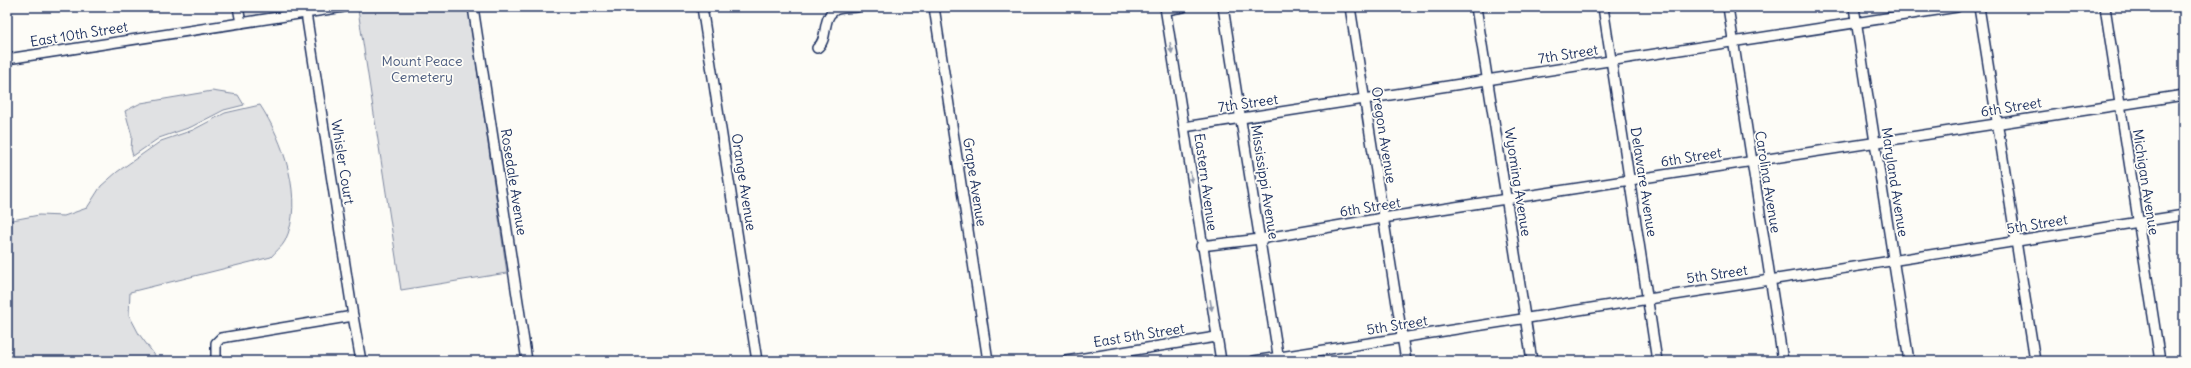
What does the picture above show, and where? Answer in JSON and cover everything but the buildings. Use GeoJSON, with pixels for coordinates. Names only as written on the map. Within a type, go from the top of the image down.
{"type":"FeatureCollection","features":[{"type":"Feature","properties":{"kind":"street"},"geometry":{"type":"LineString","coordinates":[[238,7],[241,23]]}},
{"type":"Feature","properties":{"kind":"street","name":"East 10th Street"},"geometry":{"type":"LineString","coordinates":[[7,59],[344,7]]}},
{"type":"Feature","properties":{"kind":"street","name":"Rosedale Avenue"},"geometry":{"type":"LineString","coordinates":[[473,7],[527,361]]}},
{"type":"Feature","properties":{"kind":"street","name":"Orange Avenue"},"geometry":{"type":"LineString","coordinates":[[702,7],[757,361]]}},
{"type":"Feature","properties":{"kind":"street"},"geometry":{"type":"LineString","coordinates":[[817,48],[822,45],[828,18],[836,10],[857,7]]}},
{"type":"Feature","properties":{"kind":"street","name":"Grape Avenue"},"geometry":{"type":"LineString","coordinates":[[934,7],[988,361]]}},
{"type":"Feature","properties":{"kind":"street"},"geometry":{"type":"LineString","coordinates":[[1165,8],[1183,7]]}},
{"type":"Feature","properties":{"kind":"street","name":"Mississippi Avenue"},"geometry":{"type":"LineString","coordinates":[[1223,7],[1279,359]]}},
{"type":"Feature","properties":{"kind":"street","name":"Oregon Avenue"},"geometry":{"type":"LineString","coordinates":[[1350,7],[1406,361]]}},
{"type":"Feature","properties":{"kind":"street","name":"Wyoming Avenue"},"geometry":{"type":"LineString","coordinates":[[1476,7],[1532,361]]}},
{"type":"Feature","properties":{"kind":"street","name":"Delaware Avenue"},"geometry":{"type":"LineString","coordinates":[[1603,7],[1657,361]]}},
{"type":"Feature","properties":{"kind":"street","name":"Carolina Avenue"},"geometry":{"type":"LineString","coordinates":[[1728,7],[1783,361]]}},
{"type":"Feature","properties":{"kind":"street","name":"Maryland Avenue"},"geometry":{"type":"LineString","coordinates":[[1854,7],[1909,361]]}},
{"type":"Feature","properties":{"kind":"street","name":"7th Street"},"geometry":{"type":"LineString","coordinates":[[1184,127],[1956,7]]}},
{"type":"Feature","properties":{"kind":"street"},"geometry":{"type":"LineString","coordinates":[[1979,7],[2035,361]]}},
{"type":"Feature","properties":{"kind":"street","name":"Michigan Avenue"},"geometry":{"type":"LineString","coordinates":[[2105,7],[2160,361]]}},
{"type":"Feature","properties":{"kind":"street","name":"Eastern Avenue"},"geometry":{"type":"LineString","coordinates":[[1165,8],[1201,246],[1221,361]]}},
{"type":"Feature","properties":{"kind":"street","name":"Whisler Court"},"geometry":{"type":"LineString","coordinates":[[306,13],[361,361]]}},
{"type":"Feature","properties":{"kind":"street","name":"6th Street"},"geometry":{"type":"LineString","coordinates":[[1201,246],[1260,239],[1383,218],[1630,181],[2184,94]]}},
{"type":"Feature","properties":{"kind":"street","name":"5th Street"},"geometry":{"type":"LineString","coordinates":[[1254,361],[1279,359],[1648,300],[1710,288],[1770,281],[2184,214]]}},
{"type":"Feature","properties":{"kind":"street"},"geometry":{"type":"LineString","coordinates":[[216,361],[216,343],[221,338],[353,316]]}},
{"type":"Feature","properties":{"kind":"street","name":"East 5th Street"},"geometry":{"type":"LineString","coordinates":[[1066,361],[1216,337]]}},
{"type":"Feature","properties":{"kind":"green space"},"geometry":{"type":"Polygon","coordinates":[[[243,7],[309,7],[245,17],[243,7]]]}},
{"type":"Feature","properties":{"kind":"green space","name":"Mount Peace Cemetery"},"geometry":{"type":"Polygon","coordinates":[[[374,7],[468,7],[507,273],[401,290],[358,10],[374,7]]]}},
{"type":"Feature","properties":{"kind":"green space"},"geometry":{"type":"Polygon","coordinates":[[[212,91],[238,95],[244,105],[224,110],[191,127],[159,138],[133,156],[131,149],[132,136],[125,111],[141,103],[212,91]]]}},
{"type":"Feature","properties":{"kind":"green space"},"geometry":{"type":"Polygon","coordinates":[[[260,105],[276,135],[283,153],[289,171],[292,189],[293,207],[291,225],[284,243],[271,257],[130,292],[129,315],[139,334],[159,361],[7,361],[7,221],[39,215],[64,216],[87,208],[101,186],[117,172],[161,141],[193,130],[225,113],[260,105]]]}}]}
